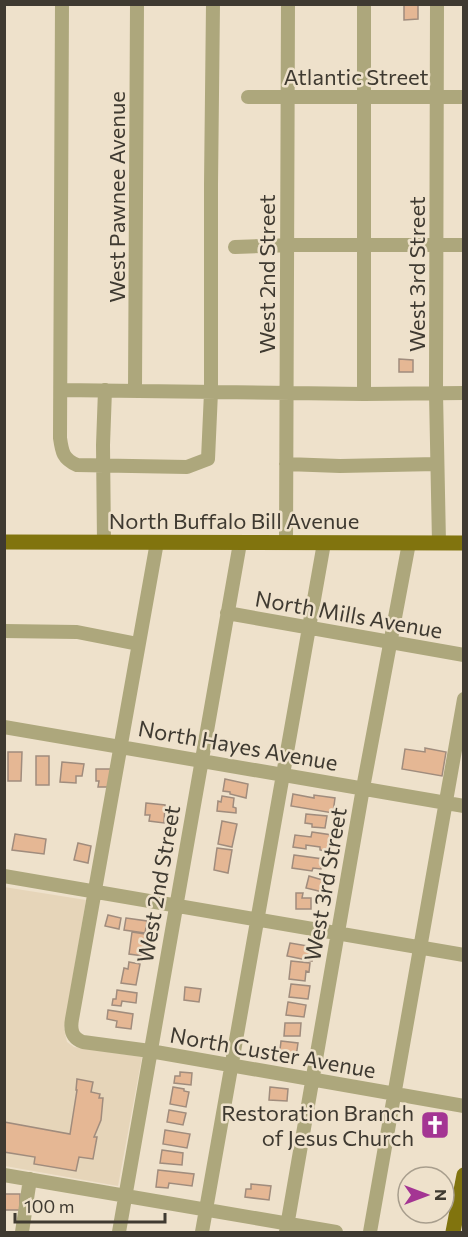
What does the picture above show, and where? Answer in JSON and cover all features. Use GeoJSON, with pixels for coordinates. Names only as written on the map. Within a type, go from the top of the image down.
{"type":"FeatureCollection","features":[{"type":"Feature","properties":{"kind":"main road","name":"North Buffalo Bill Avenue"},"geometry":{"type":"LineString","coordinates":[[4,542],[464,543]]}},
{"type":"Feature","properties":{"kind":"main road"},"geometry":{"type":"LineString","coordinates":[[453,1233],[464,1174]]}},
{"type":"Feature","properties":{"kind":"street"},"geometry":{"type":"LineString","coordinates":[[62,4],[60,438],[63,454],[67,461],[77,465],[187,467],[207,459],[211,392],[213,4]]}},
{"type":"Feature","properties":{"kind":"street","name":"West Pawnee Avenue"},"geometry":{"type":"LineString","coordinates":[[135,390],[137,4]]}},
{"type":"Feature","properties":{"kind":"street","name":"West 2nd Street"},"geometry":{"type":"LineString","coordinates":[[286,543],[288,4]]}},
{"type":"Feature","properties":{"kind":"street"},"geometry":{"type":"LineString","coordinates":[[364,4],[364,394]]}},
{"type":"Feature","properties":{"kind":"street","name":"West 3rd Street"},"geometry":{"type":"LineString","coordinates":[[437,4],[436,393],[439,543]]}},
{"type":"Feature","properties":{"kind":"street","name":"Atlantic Street"},"geometry":{"type":"LineString","coordinates":[[248,98],[464,97]]}},
{"type":"Feature","properties":{"kind":"street"},"geometry":{"type":"LineString","coordinates":[[235,247],[464,246]]}},
{"type":"Feature","properties":{"kind":"street"},"geometry":{"type":"LineString","coordinates":[[61,390],[464,393]]}},
{"type":"Feature","properties":{"kind":"street"},"geometry":{"type":"LineString","coordinates":[[104,542],[105,390]]}},
{"type":"Feature","properties":{"kind":"street"},"geometry":{"type":"LineString","coordinates":[[286,464],[340,466],[437,464]]}},
{"type":"Feature","properties":{"kind":"street"},"geometry":{"type":"LineString","coordinates":[[95,892],[157,542]]}},
{"type":"Feature","properties":{"kind":"street","name":"West 2nd Street"},"geometry":{"type":"LineString","coordinates":[[118,1233],[240,543]]}},
{"type":"Feature","properties":{"kind":"street"},"geometry":{"type":"LineString","coordinates":[[202,1233],[324,543]]}},
{"type":"Feature","properties":{"kind":"street","name":"West 3rd Street"},"geometry":{"type":"LineString","coordinates":[[287,1228],[389,642],[409,543]]}},
{"type":"Feature","properties":{"kind":"street","name":"North Mills Avenue"},"geometry":{"type":"LineString","coordinates":[[227,614],[464,655]]}},
{"type":"Feature","properties":{"kind":"street"},"geometry":{"type":"LineString","coordinates":[[4,631],[76,632],[138,644]]}},
{"type":"Feature","properties":{"kind":"street"},"geometry":{"type":"LineString","coordinates":[[370,1233],[464,699]]}},
{"type":"Feature","properties":{"kind":"street","name":"North Hayes Avenue"},"geometry":{"type":"LineString","coordinates":[[4,727],[464,806]]}},
{"type":"Feature","properties":{"kind":"street"},"geometry":{"type":"LineString","coordinates":[[4,876],[464,955]]}},
{"type":"Feature","properties":{"kind":"street","name":"North Custer Avenue"},"geometry":{"type":"LineString","coordinates":[[95,892],[70,1028],[76,1039],[464,1106]]}},
{"type":"Feature","properties":{"kind":"street"},"geometry":{"type":"LineString","coordinates":[[4,1175],[206,1210],[287,1228],[336,1233]]}},
{"type":"Feature","properties":{"kind":"street"},"geometry":{"type":"LineString","coordinates":[[22,1233],[30,1179]]}},
{"type":"Feature","properties":{"kind":"shaded area"},"geometry":{"type":"Polygon","coordinates":[[[4,887],[86,900],[64,1028],[67,1042],[74,1047],[142,1057],[118,1186],[5,1166],[4,887]]]}},
{"type":"Feature","properties":{"kind":"building"},"geometry":{"type":"Polygon","coordinates":[[[404,4],[418,4],[418,19],[404,20],[404,4]]]}},
{"type":"Feature","properties":{"kind":"building"},"geometry":{"type":"Polygon","coordinates":[[[399,359],[413,360],[413,372],[399,372],[399,359]]]}},
{"type":"Feature","properties":{"kind":"building"},"geometry":{"type":"Polygon","coordinates":[[[425,748],[446,752],[442,776],[402,769],[405,749],[425,752],[425,748]]]}},
{"type":"Feature","properties":{"kind":"building"},"geometry":{"type":"Polygon","coordinates":[[[8,752],[22,752],[21,781],[8,781],[8,752]]]}},
{"type":"Feature","properties":{"kind":"building"},"geometry":{"type":"Polygon","coordinates":[[[36,756],[49,756],[49,785],[36,785],[36,756]]]}},
{"type":"Feature","properties":{"kind":"building"},"geometry":{"type":"Polygon","coordinates":[[[62,762],[84,764],[82,776],[76,776],[76,783],[60,782],[62,762]]]}},
{"type":"Feature","properties":{"kind":"building"},"geometry":{"type":"Polygon","coordinates":[[[96,769],[111,769],[111,787],[98,787],[96,769]]]}},
{"type":"Feature","properties":{"kind":"building"},"geometry":{"type":"Polygon","coordinates":[[[225,779],[248,784],[246,798],[223,791],[225,779]]]}},
{"type":"Feature","properties":{"kind":"building"},"geometry":{"type":"Polygon","coordinates":[[[293,794],[314,798],[314,795],[335,798],[333,813],[291,806],[293,794]]]}},
{"type":"Feature","properties":{"kind":"building"},"geometry":{"type":"Polygon","coordinates":[[[222,796],[234,798],[233,807],[236,808],[236,813],[217,811],[218,801],[221,802],[222,796]]]}},
{"type":"Feature","properties":{"kind":"building"},"geometry":{"type":"Polygon","coordinates":[[[146,803],[165,805],[164,823],[149,821],[150,815],[145,815],[146,803]]]}},
{"type":"Feature","properties":{"kind":"building"},"geometry":{"type":"Polygon","coordinates":[[[306,814],[327,816],[325,828],[312,827],[312,824],[305,823],[306,814]]]}},
{"type":"Feature","properties":{"kind":"building"},"geometry":{"type":"Polygon","coordinates":[[[222,821],[237,824],[232,847],[218,844],[222,821]]]}},
{"type":"Feature","properties":{"kind":"building"},"geometry":{"type":"Polygon","coordinates":[[[312,832],[332,835],[329,852],[320,850],[320,847],[306,845],[306,849],[293,847],[295,835],[311,837],[312,832]]]}},
{"type":"Feature","properties":{"kind":"building"},"geometry":{"type":"Polygon","coordinates":[[[15,834],[46,839],[44,854],[12,850],[15,834]]]}},
{"type":"Feature","properties":{"kind":"building"},"geometry":{"type":"Polygon","coordinates":[[[78,843],[91,846],[88,863],[74,860],[78,843]]]}},
{"type":"Feature","properties":{"kind":"building"},"geometry":{"type":"Polygon","coordinates":[[[217,848],[232,850],[228,873],[214,870],[217,848]]]}},
{"type":"Feature","properties":{"kind":"building"},"geometry":{"type":"Polygon","coordinates":[[[294,855],[323,859],[321,869],[313,868],[312,871],[292,868],[294,855]]]}},
{"type":"Feature","properties":{"kind":"building"},"geometry":{"type":"Polygon","coordinates":[[[309,876],[326,881],[323,892],[306,888],[309,876]]]}},
{"type":"Feature","properties":{"kind":"building"},"geometry":{"type":"Polygon","coordinates":[[[296,893],[303,893],[302,898],[311,898],[311,909],[296,909],[296,893]]]}},
{"type":"Feature","properties":{"kind":"building"},"geometry":{"type":"Polygon","coordinates":[[[108,915],[121,918],[119,929],[105,926],[108,915]]]}},
{"type":"Feature","properties":{"kind":"building"},"geometry":{"type":"Polygon","coordinates":[[[126,918],[147,921],[145,933],[124,930],[126,918]]]}},
{"type":"Feature","properties":{"kind":"building"},"geometry":{"type":"Polygon","coordinates":[[[132,932],[145,934],[143,956],[129,954],[132,932]]]}},
{"type":"Feature","properties":{"kind":"building"},"geometry":{"type":"Polygon","coordinates":[[[290,943],[314,947],[312,961],[287,956],[290,943]]]}},
{"type":"Feature","properties":{"kind":"building"},"geometry":{"type":"Polygon","coordinates":[[[291,961],[310,963],[305,981],[289,979],[291,961]]]}},
{"type":"Feature","properties":{"kind":"building"},"geometry":{"type":"Polygon","coordinates":[[[129,962],[140,964],[136,985],[121,983],[124,968],[128,969],[129,962]]]}},
{"type":"Feature","properties":{"kind":"building"},"geometry":{"type":"Polygon","coordinates":[[[291,984],[310,986],[308,999],[289,997],[291,984]]]}},
{"type":"Feature","properties":{"kind":"building"},"geometry":{"type":"Polygon","coordinates":[[[185,987],[201,989],[199,1002],[184,1000],[185,987]]]}},
{"type":"Feature","properties":{"kind":"building"},"geometry":{"type":"Polygon","coordinates":[[[117,990],[137,993],[136,1003],[122,1001],[121,1006],[112,1005],[113,999],[116,999],[117,990]]]}},
{"type":"Feature","properties":{"kind":"building"},"geometry":{"type":"Polygon","coordinates":[[[288,1002],[306,1005],[304,1017],[286,1015],[288,1002]]]}},
{"type":"Feature","properties":{"kind":"building"},"geometry":{"type":"Polygon","coordinates":[[[108,1010],[133,1014],[131,1029],[116,1027],[117,1021],[107,1019],[108,1010]]]}},
{"type":"Feature","properties":{"kind":"building"},"geometry":{"type":"Polygon","coordinates":[[[285,1023],[301,1023],[300,1036],[284,1036],[285,1023]]]}},
{"type":"Feature","properties":{"kind":"building"},"geometry":{"type":"Polygon","coordinates":[[[281,1041],[298,1043],[296,1057],[284,1056],[284,1060],[279,1059],[281,1041]]]}},
{"type":"Feature","properties":{"kind":"building"},"geometry":{"type":"Polygon","coordinates":[[[180,1072],[192,1073],[191,1085],[174,1083],[175,1076],[180,1076],[180,1072]]]}},
{"type":"Feature","properties":{"kind":"building"},"geometry":{"type":"Polygon","coordinates":[[[77,1079],[93,1082],[91,1092],[100,1094],[99,1098],[103,1098],[101,1120],[94,1137],[97,1137],[93,1159],[79,1157],[76,1171],[34,1164],[35,1157],[4,1152],[4,1122],[70,1134],[77,1079]]]}},
{"type":"Feature","properties":{"kind":"building"},"geometry":{"type":"Polygon","coordinates":[[[173,1087],[189,1092],[186,1107],[170,1104],[173,1087]]]}},
{"type":"Feature","properties":{"kind":"building"},"geometry":{"type":"Polygon","coordinates":[[[270,1087],[288,1089],[287,1101],[269,1100],[270,1087]]]}},
{"type":"Feature","properties":{"kind":"building"},"geometry":{"type":"Polygon","coordinates":[[[169,1110],[186,1113],[183,1125],[167,1122],[169,1110]]]}},
{"type":"Feature","properties":{"kind":"building"},"geometry":{"type":"Polygon","coordinates":[[[165,1130],[190,1134],[187,1148],[163,1144],[165,1130]]]}},
{"type":"Feature","properties":{"kind":"building"},"geometry":{"type":"Polygon","coordinates":[[[162,1150],[183,1153],[182,1165],[160,1163],[162,1150]]]}},
{"type":"Feature","properties":{"kind":"building"},"geometry":{"type":"Polygon","coordinates":[[[158,1170],[194,1174],[192,1186],[169,1183],[168,1188],[156,1187],[158,1170]]]}},
{"type":"Feature","properties":{"kind":"building"},"geometry":{"type":"Polygon","coordinates":[[[251,1184],[271,1186],[269,1200],[245,1197],[246,1189],[251,1189],[251,1184]]]}},
{"type":"Feature","properties":{"kind":"building"},"geometry":{"type":"Polygon","coordinates":[[[4,1194],[20,1194],[20,1210],[4,1210],[4,1194]]]}},
{"type":"Feature","properties":{"kind":"place","name":"Restoration Branch of Jesus Church"},"geometry":{"type":"Point","coordinates":[435,1125]}}]}
